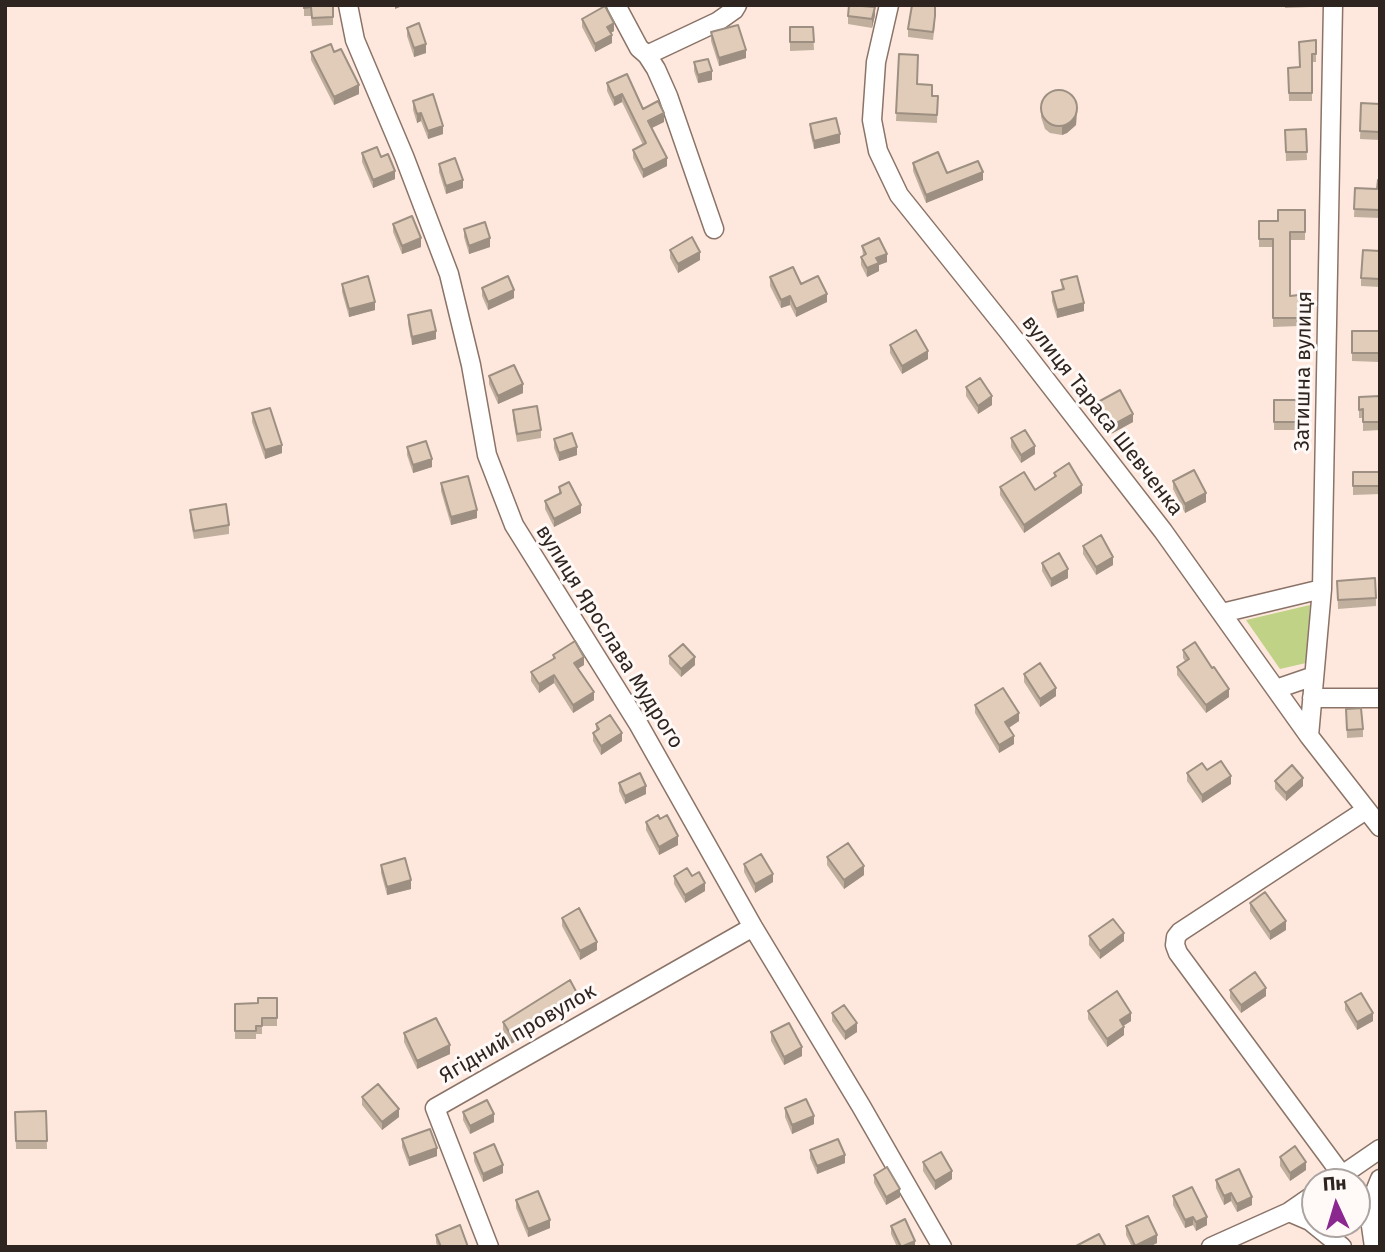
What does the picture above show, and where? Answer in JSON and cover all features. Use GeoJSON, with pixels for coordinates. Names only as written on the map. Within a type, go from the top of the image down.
{"type":"FeatureCollection","features":[{"type":"Feature","properties":{"kind":"street","name":"вулиця Ярослава Мудрого"},"geometry":{"type":"LineString","coordinates":[[348,5],[355,40],[409,168],[449,274],[471,365],[487,455],[509,514],[528,550],[639,725],[753,927],[942,1247]]}},
{"type":"Feature","properties":{"kind":"street"},"geometry":{"type":"LineString","coordinates":[[616,5],[639,48],[647,55],[668,96],[714,229]]}},
{"type":"Feature","properties":{"kind":"street"},"geometry":{"type":"LineString","coordinates":[[647,55],[717,22],[737,5]]}},
{"type":"Feature","properties":{"kind":"street","name":"вулиця Тараса Шевченка"},"geometry":{"type":"LineString","coordinates":[[889,5],[876,62],[872,120],[878,150],[900,195],[1163,531],[1309,736],[1380,827]]}},
{"type":"Feature","properties":{"kind":"street","name":"Затишна вулиця"},"geometry":{"type":"LineString","coordinates":[[1309,736],[1322,589],[1333,5]]}},
{"type":"Feature","properties":{"kind":"street"},"geometry":{"type":"LineString","coordinates":[[1222,613],[1322,589]]}},
{"type":"Feature","properties":{"kind":"street"},"geometry":{"type":"LineString","coordinates":[[1276,689],[1314,676]]}},
{"type":"Feature","properties":{"kind":"street"},"geometry":{"type":"LineString","coordinates":[[1312,698],[1380,698]]}},
{"type":"Feature","properties":{"kind":"street"},"geometry":{"type":"LineString","coordinates":[[1330,1168],[1175,945],[1180,932],[1366,810]]}},
{"type":"Feature","properties":{"kind":"street","name":"Ягідний провулок"},"geometry":{"type":"LineString","coordinates":[[489,1247],[435,1108],[753,927]]}},
{"type":"Feature","properties":{"kind":"street"},"geometry":{"type":"LineString","coordinates":[[1352,1168],[1380,1149]]}},
{"type":"Feature","properties":{"kind":"street"},"geometry":{"type":"LineString","coordinates":[[1374,1247],[1370,1219],[1374,1194],[1380,1179]]}},
{"type":"Feature","properties":{"kind":"street"},"geometry":{"type":"LineString","coordinates":[[1211,1247],[1289,1212],[1301,1204]]}},
{"type":"Feature","properties":{"kind":"street"},"geometry":{"type":"LineString","coordinates":[[1289,1212],[1310,1221],[1342,1247]]}},
{"type":"Feature","properties":{"kind":"green space"},"geometry":{"type":"Polygon","coordinates":[[[1310,605],[1306,663],[1280,669],[1246,620],[1310,605]]]}},
{"type":"Feature","properties":{"kind":"building"},"geometry":{"type":"Polygon","coordinates":[[[304,5],[333,5],[333,17],[312,18],[311,7],[304,8],[304,5]]]}},
{"type":"Feature","properties":{"kind":"building"},"geometry":{"type":"Polygon","coordinates":[[[849,5],[875,7],[872,19],[848,16],[849,5]]]}},
{"type":"Feature","properties":{"kind":"building"},"geometry":{"type":"Polygon","coordinates":[[[912,5],[935,5],[933,32],[908,29],[912,5]]]}},
{"type":"Feature","properties":{"kind":"building"},"geometry":{"type":"Polygon","coordinates":[[[605,6],[614,23],[607,27],[612,35],[595,44],[582,19],[605,6]]]}},
{"type":"Feature","properties":{"kind":"building"},"geometry":{"type":"Polygon","coordinates":[[[419,23],[426,44],[414,48],[407,28],[419,23]]]}},
{"type":"Feature","properties":{"kind":"building"},"geometry":{"type":"Polygon","coordinates":[[[738,25],[746,50],[719,58],[711,32],[738,25]]]}},
{"type":"Feature","properties":{"kind":"building"},"geometry":{"type":"Polygon","coordinates":[[[790,27],[813,27],[814,42],[790,42],[790,27]]]}},
{"type":"Feature","properties":{"kind":"building"},"geometry":{"type":"Polygon","coordinates":[[[1316,40],[1316,54],[1312,54],[1312,93],[1289,93],[1288,68],[1300,67],[1299,42],[1316,40]]]}},
{"type":"Feature","properties":{"kind":"building"},"geometry":{"type":"Polygon","coordinates":[[[331,44],[334,52],[341,49],[359,85],[334,97],[311,52],[331,44]]]}},
{"type":"Feature","properties":{"kind":"building"},"geometry":{"type":"Polygon","coordinates":[[[899,54],[918,55],[917,84],[932,85],[932,96],[938,96],[937,115],[896,113],[899,54]]]}},
{"type":"Feature","properties":{"kind":"building"},"geometry":{"type":"Polygon","coordinates":[[[708,59],[712,71],[698,75],[694,62],[708,59]]]}},
{"type":"Feature","properties":{"kind":"building"},"geometry":{"type":"Polygon","coordinates":[[[627,74],[643,109],[658,101],[664,113],[648,121],[667,158],[643,170],[633,150],[646,143],[622,94],[614,98],[607,83],[627,74]]]}},
{"type":"Feature","properties":{"kind":"building"},"geometry":{"type":"Polygon","coordinates":[[[1059,90],[1072,95],[1077,108],[1072,121],[1059,126],[1046,121],[1041,108],[1046,95],[1059,90]]]}},
{"type":"Feature","properties":{"kind":"building"},"geometry":{"type":"Polygon","coordinates":[[[433,94],[443,126],[428,131],[421,113],[417,114],[413,101],[433,94]]]}},
{"type":"Feature","properties":{"kind":"building"},"geometry":{"type":"Polygon","coordinates":[[[1361,103],[1380,104],[1380,132],[1360,131],[1361,103]]]}},
{"type":"Feature","properties":{"kind":"building"},"geometry":{"type":"Polygon","coordinates":[[[836,118],[840,134],[814,141],[810,124],[836,118]]]}},
{"type":"Feature","properties":{"kind":"building"},"geometry":{"type":"Polygon","coordinates":[[[1306,129],[1307,152],[1286,152],[1285,130],[1306,129]]]}},
{"type":"Feature","properties":{"kind":"building"},"geometry":{"type":"Polygon","coordinates":[[[377,147],[381,157],[388,154],[395,171],[373,180],[362,153],[377,147]]]}},
{"type":"Feature","properties":{"kind":"building"},"geometry":{"type":"Polygon","coordinates":[[[938,152],[947,173],[978,161],[983,172],[926,195],[913,163],[938,152]]]}},
{"type":"Feature","properties":{"kind":"building"},"geometry":{"type":"Polygon","coordinates":[[[455,158],[463,180],[446,186],[439,164],[455,158]]]}},
{"type":"Feature","properties":{"kind":"building"},"geometry":{"type":"Polygon","coordinates":[[[1378,180],[1380,210],[1354,209],[1355,188],[1377,189],[1378,180]]]}},
{"type":"Feature","properties":{"kind":"building"},"geometry":{"type":"Polygon","coordinates":[[[1278,210],[1305,210],[1305,232],[1290,232],[1290,296],[1299,295],[1299,318],[1273,318],[1273,239],[1259,239],[1259,221],[1278,221],[1278,210]]]}},
{"type":"Feature","properties":{"kind":"building"},"geometry":{"type":"Polygon","coordinates":[[[412,216],[421,238],[402,246],[393,224],[412,216]]]}},
{"type":"Feature","properties":{"kind":"building"},"geometry":{"type":"Polygon","coordinates":[[[485,222],[490,238],[469,246],[464,229],[485,222]]]}},
{"type":"Feature","properties":{"kind":"building"},"geometry":{"type":"Polygon","coordinates":[[[692,237],[700,252],[678,264],[670,250],[692,237]]]}},
{"type":"Feature","properties":{"kind":"building"},"geometry":{"type":"Polygon","coordinates":[[[879,238],[887,254],[876,258],[879,263],[867,268],[861,257],[866,254],[862,246],[879,238]]]}},
{"type":"Feature","properties":{"kind":"building"},"geometry":{"type":"Polygon","coordinates":[[[1363,250],[1380,251],[1380,279],[1361,278],[1363,250]]]}},
{"type":"Feature","properties":{"kind":"building"},"geometry":{"type":"Polygon","coordinates":[[[793,267],[801,284],[818,276],[827,294],[796,309],[790,296],[781,300],[770,277],[793,267]]]}},
{"type":"Feature","properties":{"kind":"building"},"geometry":{"type":"Polygon","coordinates":[[[368,276],[375,302],[349,309],[342,284],[368,276]]]}},
{"type":"Feature","properties":{"kind":"building"},"geometry":{"type":"Polygon","coordinates":[[[508,276],[514,290],[488,302],[482,288],[508,276]]]}},
{"type":"Feature","properties":{"kind":"building"},"geometry":{"type":"Polygon","coordinates":[[[1077,276],[1084,303],[1057,310],[1052,292],[1064,289],[1061,280],[1077,276]]]}},
{"type":"Feature","properties":{"kind":"building"},"geometry":{"type":"Polygon","coordinates":[[[431,310],[436,331],[412,337],[408,315],[431,310]]]}},
{"type":"Feature","properties":{"kind":"building"},"geometry":{"type":"Polygon","coordinates":[[[916,330],[928,351],[902,366],[890,345],[916,330]]]}},
{"type":"Feature","properties":{"kind":"building"},"geometry":{"type":"Polygon","coordinates":[[[1352,331],[1380,331],[1379,353],[1352,353],[1352,331]]]}},
{"type":"Feature","properties":{"kind":"building"},"geometry":{"type":"Polygon","coordinates":[[[514,365],[523,384],[498,396],[489,376],[514,365]]]}},
{"type":"Feature","properties":{"kind":"building"},"geometry":{"type":"Polygon","coordinates":[[[980,378],[992,396],[978,406],[966,387],[980,378]]]}},
{"type":"Feature","properties":{"kind":"building"},"geometry":{"type":"Polygon","coordinates":[[[1120,390],[1133,414],[1111,426],[1098,402],[1120,390]]]}},
{"type":"Feature","properties":{"kind":"building"},"geometry":{"type":"Polygon","coordinates":[[[1380,396],[1380,422],[1363,422],[1359,397],[1380,396]]]}},
{"type":"Feature","properties":{"kind":"building"},"geometry":{"type":"Polygon","coordinates":[[[1274,400],[1301,400],[1301,422],[1274,422],[1274,400]]]}},
{"type":"Feature","properties":{"kind":"building"},"geometry":{"type":"Polygon","coordinates":[[[537,406],[541,430],[517,434],[513,410],[537,406]]]}},
{"type":"Feature","properties":{"kind":"building"},"geometry":{"type":"Polygon","coordinates":[[[270,408],[282,445],[265,450],[252,413],[270,408]]]}},
{"type":"Feature","properties":{"kind":"building"},"geometry":{"type":"Polygon","coordinates":[[[1025,430],[1035,446],[1021,455],[1011,438],[1025,430]]]}},
{"type":"Feature","properties":{"kind":"building"},"geometry":{"type":"Polygon","coordinates":[[[572,433],[577,447],[559,453],[554,439],[572,433]]]}},
{"type":"Feature","properties":{"kind":"building"},"geometry":{"type":"Polygon","coordinates":[[[426,441],[432,459],[413,465],[407,447],[426,441]]]}},
{"type":"Feature","properties":{"kind":"building"},"geometry":{"type":"Polygon","coordinates":[[[1069,463],[1082,485],[1024,525],[1000,487],[1024,472],[1035,490],[1069,463]]]}},
{"type":"Feature","properties":{"kind":"building"},"geometry":{"type":"Polygon","coordinates":[[[1194,470],[1206,493],[1185,504],[1173,481],[1194,470]]]}},
{"type":"Feature","properties":{"kind":"building"},"geometry":{"type":"Polygon","coordinates":[[[1353,472],[1380,472],[1380,486],[1353,486],[1353,472]]]}},
{"type":"Feature","properties":{"kind":"building"},"geometry":{"type":"Polygon","coordinates":[[[468,476],[477,510],[451,517],[441,483],[468,476]]]}},
{"type":"Feature","properties":{"kind":"building"},"geometry":{"type":"Polygon","coordinates":[[[569,482],[581,505],[554,519],[545,501],[561,493],[559,487],[569,482]]]}},
{"type":"Feature","properties":{"kind":"building"},"geometry":{"type":"Polygon","coordinates":[[[226,504],[229,525],[194,531],[190,510],[226,504]]]}},
{"type":"Feature","properties":{"kind":"building"},"geometry":{"type":"Polygon","coordinates":[[[1101,535],[1113,557],[1096,567],[1083,546],[1101,535]]]}},
{"type":"Feature","properties":{"kind":"building"},"geometry":{"type":"Polygon","coordinates":[[[1059,553],[1068,569],[1051,579],[1042,563],[1059,553]]]}},
{"type":"Feature","properties":{"kind":"building"},"geometry":{"type":"Polygon","coordinates":[[[1375,578],[1376,598],[1338,600],[1337,581],[1375,578]]]}},
{"type":"Feature","properties":{"kind":"building"},"geometry":{"type":"Polygon","coordinates":[[[575,641],[584,657],[574,663],[594,692],[573,705],[554,675],[539,684],[531,672],[555,658],[553,655],[575,641]]]}},
{"type":"Feature","properties":{"kind":"building"},"geometry":{"type":"Polygon","coordinates":[[[1195,642],[1229,689],[1206,705],[1177,667],[1189,659],[1183,650],[1195,642]]]}},
{"type":"Feature","properties":{"kind":"building"},"geometry":{"type":"Polygon","coordinates":[[[683,644],[695,657],[681,669],[669,656],[683,644]]]}},
{"type":"Feature","properties":{"kind":"building"},"geometry":{"type":"Polygon","coordinates":[[[1040,663],[1056,688],[1040,699],[1024,674],[1040,663]]]}},
{"type":"Feature","properties":{"kind":"building"},"geometry":{"type":"Polygon","coordinates":[[[1003,688],[1019,713],[1005,722],[1014,736],[999,745],[975,705],[1003,688]]]}},
{"type":"Feature","properties":{"kind":"building"},"geometry":{"type":"Polygon","coordinates":[[[1361,708],[1363,729],[1347,730],[1346,709],[1361,708]]]}},
{"type":"Feature","properties":{"kind":"building"},"geometry":{"type":"Polygon","coordinates":[[[610,715],[622,733],[601,746],[593,733],[599,729],[596,724],[610,715]]]}},
{"type":"Feature","properties":{"kind":"building"},"geometry":{"type":"Polygon","coordinates":[[[1221,761],[1231,776],[1202,795],[1187,773],[1202,763],[1207,770],[1221,761]]]}},
{"type":"Feature","properties":{"kind":"building"},"geometry":{"type":"Polygon","coordinates":[[[1292,765],[1303,778],[1286,793],[1275,781],[1292,765]]]}},
{"type":"Feature","properties":{"kind":"building"},"geometry":{"type":"Polygon","coordinates":[[[640,773],[646,786],[625,796],[619,783],[640,773]]]}},
{"type":"Feature","properties":{"kind":"building"},"geometry":{"type":"Polygon","coordinates":[[[658,815],[660,819],[667,815],[678,836],[659,847],[646,822],[658,815]]]}},
{"type":"Feature","properties":{"kind":"building"},"geometry":{"type":"Polygon","coordinates":[[[848,843],[864,866],[844,880],[827,857],[848,843]]]}},
{"type":"Feature","properties":{"kind":"building"},"geometry":{"type":"Polygon","coordinates":[[[761,854],[773,874],[755,884],[744,864],[761,854]]]}},
{"type":"Feature","properties":{"kind":"building"},"geometry":{"type":"Polygon","coordinates":[[[405,858],[411,880],[387,887],[381,865],[405,858]]]}},
{"type":"Feature","properties":{"kind":"building"},"geometry":{"type":"Polygon","coordinates":[[[687,868],[692,876],[699,872],[705,883],[685,895],[674,876],[687,868]]]}},
{"type":"Feature","properties":{"kind":"building"},"geometry":{"type":"Polygon","coordinates":[[[1265,892],[1286,921],[1270,932],[1250,903],[1265,892]]]}},
{"type":"Feature","properties":{"kind":"building"},"geometry":{"type":"Polygon","coordinates":[[[579,908],[597,942],[580,951],[562,918],[579,908]]]}},
{"type":"Feature","properties":{"kind":"building"},"geometry":{"type":"Polygon","coordinates":[[[1113,919],[1124,933],[1100,951],[1089,936],[1113,919]]]}},
{"type":"Feature","properties":{"kind":"building"},"geometry":{"type":"Polygon","coordinates":[[[1255,972],[1266,988],[1241,1005],[1230,990],[1255,972]]]}},
{"type":"Feature","properties":{"kind":"building"},"geometry":{"type":"Polygon","coordinates":[[[570,980],[578,995],[511,1035],[503,1022],[570,980]]]}},
{"type":"Feature","properties":{"kind":"building"},"geometry":{"type":"Polygon","coordinates":[[[1117,991],[1131,1013],[1120,1020],[1124,1027],[1107,1039],[1088,1011],[1117,991]]]}},
{"type":"Feature","properties":{"kind":"building"},"geometry":{"type":"Polygon","coordinates":[[[1361,993],[1373,1013],[1357,1022],[1345,1002],[1361,993]]]}},
{"type":"Feature","properties":{"kind":"building"},"geometry":{"type":"Polygon","coordinates":[[[258,998],[277,998],[277,1018],[262,1018],[262,1026],[256,1026],[256,1031],[235,1031],[235,1004],[258,1003],[258,998]]]}},
{"type":"Feature","properties":{"kind":"building"},"geometry":{"type":"Polygon","coordinates":[[[844,1005],[857,1023],[845,1032],[832,1013],[844,1005]]]}},
{"type":"Feature","properties":{"kind":"building"},"geometry":{"type":"Polygon","coordinates":[[[436,1018],[450,1045],[417,1061],[404,1033],[436,1018]]]}},
{"type":"Feature","properties":{"kind":"building"},"geometry":{"type":"Polygon","coordinates":[[[789,1023],[802,1047],[784,1057],[771,1032],[789,1023]]]}},
{"type":"Feature","properties":{"kind":"building"},"geometry":{"type":"Polygon","coordinates":[[[378,1084],[399,1109],[382,1122],[362,1097],[378,1084]]]}},
{"type":"Feature","properties":{"kind":"building"},"geometry":{"type":"Polygon","coordinates":[[[806,1099],[814,1116],[792,1125],[785,1108],[806,1099]]]}},
{"type":"Feature","properties":{"kind":"building"},"geometry":{"type":"Polygon","coordinates":[[[487,1100],[494,1114],[470,1126],[463,1112],[487,1100]]]}},
{"type":"Feature","properties":{"kind":"building"},"geometry":{"type":"Polygon","coordinates":[[[46,1111],[47,1141],[16,1141],[15,1112],[46,1111]]]}},
{"type":"Feature","properties":{"kind":"building"},"geometry":{"type":"Polygon","coordinates":[[[430,1129],[437,1148],[409,1158],[402,1139],[430,1129]]]}},
{"type":"Feature","properties":{"kind":"building"},"geometry":{"type":"Polygon","coordinates":[[[838,1139],[845,1155],[817,1166],[810,1150],[838,1139]]]}},
{"type":"Feature","properties":{"kind":"building"},"geometry":{"type":"Polygon","coordinates":[[[494,1144],[503,1165],[483,1174],[474,1153],[494,1144]]]}},
{"type":"Feature","properties":{"kind":"building"},"geometry":{"type":"Polygon","coordinates":[[[1295,1146],[1306,1162],[1290,1173],[1280,1157],[1295,1146]]]}},
{"type":"Feature","properties":{"kind":"building"},"geometry":{"type":"Polygon","coordinates":[[[941,1152],[952,1171],[935,1181],[923,1162],[941,1152]]]}},
{"type":"Feature","properties":{"kind":"building"},"geometry":{"type":"Polygon","coordinates":[[[887,1167],[900,1189],[886,1197],[874,1175],[887,1167]]]}},
{"type":"Feature","properties":{"kind":"building"},"geometry":{"type":"Polygon","coordinates":[[[1239,1169],[1252,1197],[1237,1204],[1231,1193],[1224,1196],[1216,1180],[1239,1169]]]}},
{"type":"Feature","properties":{"kind":"building"},"geometry":{"type":"Polygon","coordinates":[[[1192,1187],[1207,1217],[1196,1222],[1193,1217],[1185,1220],[1173,1196],[1192,1187]]]}},
{"type":"Feature","properties":{"kind":"building"},"geometry":{"type":"Polygon","coordinates":[[[538,1191],[550,1220],[528,1229],[516,1200],[538,1191]]]}},
{"type":"Feature","properties":{"kind":"building"},"geometry":{"type":"Polygon","coordinates":[[[1148,1216],[1157,1235],[1135,1246],[1126,1226],[1148,1216]]]}},
{"type":"Feature","properties":{"kind":"building"},"geometry":{"type":"Polygon","coordinates":[[[905,1219],[915,1241],[901,1247],[891,1226],[905,1219]]]}},
{"type":"Feature","properties":{"kind":"building"},"geometry":{"type":"Polygon","coordinates":[[[460,1225],[468,1247],[441,1247],[436,1235],[460,1225]]]}},
{"type":"Feature","properties":{"kind":"building"},"geometry":{"type":"Polygon","coordinates":[[[1099,1234],[1106,1247],[1076,1247],[1076,1246],[1099,1234]]]}}]}
